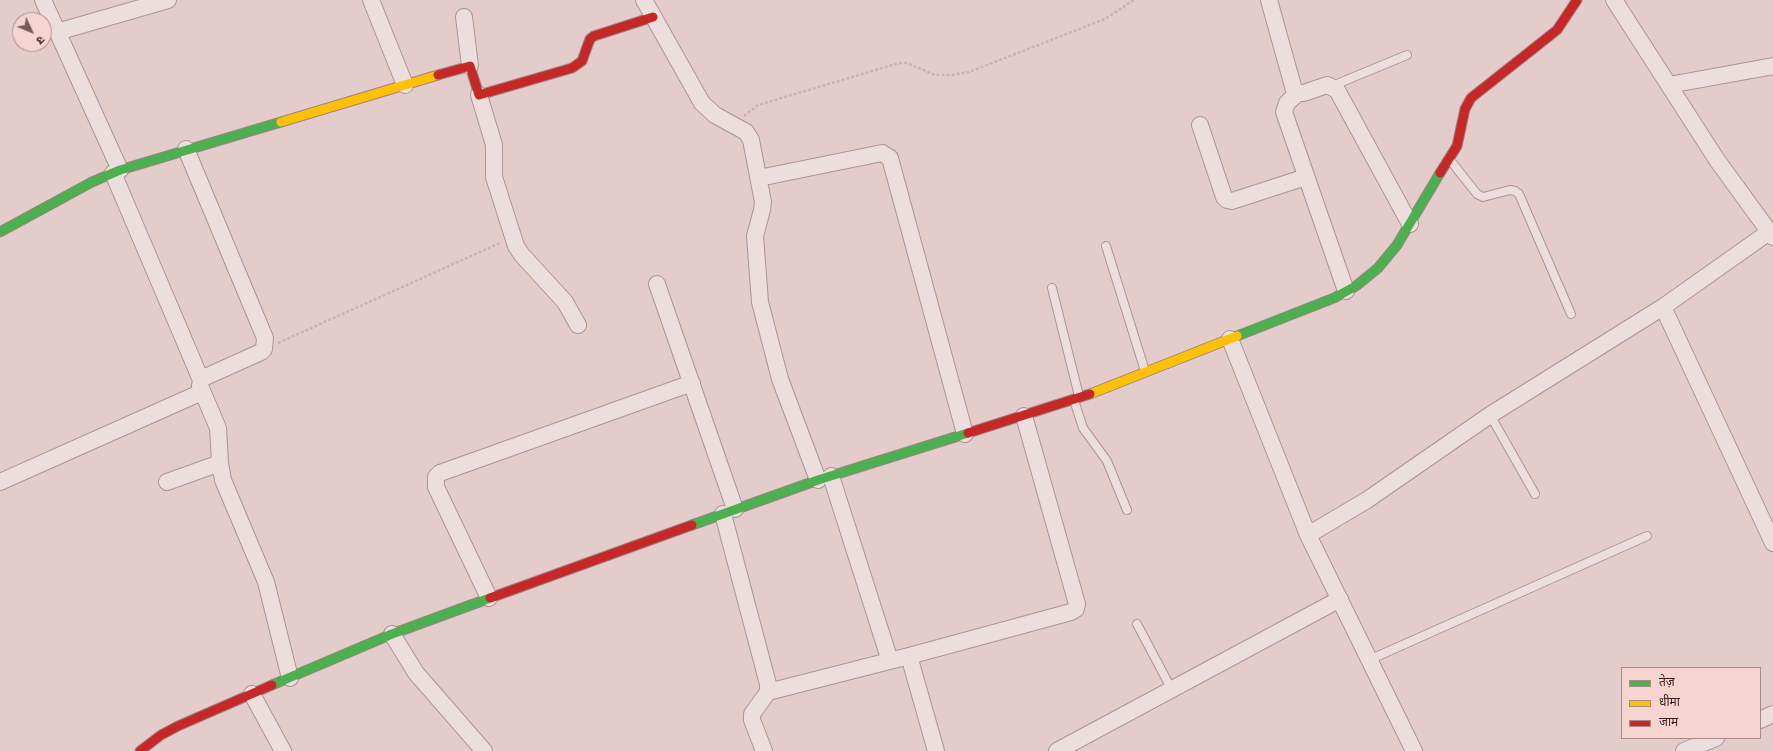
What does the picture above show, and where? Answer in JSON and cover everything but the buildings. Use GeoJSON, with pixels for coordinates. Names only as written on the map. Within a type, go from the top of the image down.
{"type":"FeatureCollection","features":[{"type":"Feature","properties":{"kind":"street"},"geometry":{"type":"LineString","coordinates":[[43,0],[117,171],[218,428],[220,463],[224,480],[266,582],[290,678]]}},
{"type":"Feature","properties":{"kind":"street"},"geometry":{"type":"LineString","coordinates":[[57,32],[168,0]]}},
{"type":"Feature","properties":{"kind":"street"},"geometry":{"type":"LineString","coordinates":[[371,0],[405,85]]}},
{"type":"Feature","properties":{"kind":"street"},"geometry":{"type":"LineString","coordinates":[[644,0],[702,103],[715,115],[746,132],[751,140],[763,202],[755,236],[760,302],[780,379],[824,478],[890,661]]}},
{"type":"Feature","properties":{"kind":"street"},"geometry":{"type":"LineString","coordinates":[[1268,0],[1294,90],[1298,93]]}},
{"type":"Feature","properties":{"kind":"street"},"geometry":{"type":"LineString","coordinates":[[140,751],[161,735],[178,726],[392,634],[824,478],[1077,399],[1146,373],[1346,292],[1378,268],[1397,245],[1457,146],[1465,109],[1471,98],[1557,30],[1577,0]]}},
{"type":"Feature","properties":{"kind":"street"},"geometry":{"type":"LineString","coordinates":[[1308,535],[1367,500],[1490,415],[1663,307],[1770,229],[1718,160],[1614,0]]}},
{"type":"Feature","properties":{"kind":"street"},"geometry":{"type":"LineString","coordinates":[[478,96],[572,68],[582,61],[590,39],[594,36],[653,16]]}},
{"type":"Feature","properties":{"kind":"street"},"geometry":{"type":"LineString","coordinates":[[464,17],[470,66],[494,145],[494,177],[513,237],[522,255],[565,302],[578,325]]}},
{"type":"Feature","properties":{"kind":"street"},"geometry":{"type":"LineString","coordinates":[[0,232],[92,182],[117,171],[186,149],[470,66]]}},
{"type":"Feature","properties":{"kind":"street"},"geometry":{"type":"LineString","coordinates":[[1669,84],[1773,66]]}},
{"type":"Feature","properties":{"kind":"street"},"geometry":{"type":"LineString","coordinates":[[1346,292],[1284,112],[1287,103],[1298,93],[1304,93],[1327,85],[1332,86],[1337,90],[1410,224]]}},
{"type":"Feature","properties":{"kind":"street"},"geometry":{"type":"LineString","coordinates":[[1200,125],[1224,197],[1227,200],[1232,201],[1306,177]]}},
{"type":"Feature","properties":{"kind":"street"},"geometry":{"type":"LineString","coordinates":[[0,482],[201,386],[264,349],[265,338],[186,149]]}},
{"type":"Feature","properties":{"kind":"street"},"geometry":{"type":"LineString","coordinates":[[759,178],[882,153],[890,158],[965,434]]}},
{"type":"Feature","properties":{"kind":"street"},"geometry":{"type":"LineString","coordinates":[[657,284],[692,383],[729,512],[768,684],[768,692],[752,714],[752,720],[764,751]]}},
{"type":"Feature","properties":{"kind":"street"},"geometry":{"type":"LineString","coordinates":[[1663,307],[1773,543]]}},
{"type":"Feature","properties":{"kind":"street"},"geometry":{"type":"LineString","coordinates":[[1230,339],[1308,535],[1414,751]]}},
{"type":"Feature","properties":{"kind":"street"},"geometry":{"type":"LineString","coordinates":[[489,598],[436,488],[436,477],[440,473],[692,383]]}},
{"type":"Feature","properties":{"kind":"street"},"geometry":{"type":"LineString","coordinates":[[768,692],[909,656],[1071,612],[1076,609],[1077,604],[1024,416]]}},
{"type":"Feature","properties":{"kind":"street"},"geometry":{"type":"LineString","coordinates":[[167,482],[220,463]]}},
{"type":"Feature","properties":{"kind":"street"},"geometry":{"type":"LineString","coordinates":[[1057,751],[1340,600]]}},
{"type":"Feature","properties":{"kind":"street"},"geometry":{"type":"LineString","coordinates":[[392,634],[416,673],[484,751]]}},
{"type":"Feature","properties":{"kind":"street"},"geometry":{"type":"LineString","coordinates":[[909,656],[936,751]]}},
{"type":"Feature","properties":{"kind":"street"},"geometry":{"type":"LineString","coordinates":[[252,694],[283,751]]}},
{"type":"Feature","properties":{"kind":"street"},"geometry":{"type":"LineString","coordinates":[[1761,720],[1773,714]]}},
{"type":"Feature","properties":{"kind":"street"},"geometry":{"type":"LineString","coordinates":[[1684,751],[1714,739]]}},
{"type":"Feature","properties":{"kind":"lane"},"geometry":{"type":"LineString","coordinates":[[1332,86],[1407,55]]}},
{"type":"Feature","properties":{"kind":"lane"},"geometry":{"type":"LineString","coordinates":[[1449,160],[1477,194],[1483,197],[1510,190],[1515,190],[1519,194],[1571,314]]}},
{"type":"Feature","properties":{"kind":"lane"},"geometry":{"type":"LineString","coordinates":[[1106,246],[1146,373]]}},
{"type":"Feature","properties":{"kind":"lane"},"geometry":{"type":"LineString","coordinates":[[1052,288],[1083,428],[1107,461],[1127,510]]}},
{"type":"Feature","properties":{"kind":"lane"},"geometry":{"type":"LineString","coordinates":[[1490,415],[1535,494]]}},
{"type":"Feature","properties":{"kind":"lane"},"geometry":{"type":"LineString","coordinates":[[1369,660],[1647,536]]}},
{"type":"Feature","properties":{"kind":"lane"},"geometry":{"type":"LineString","coordinates":[[1138,624],[1172,690]]}},
{"type":"Feature","properties":{"kind":"path"},"geometry":{"type":"LineString","coordinates":[[739,127],[745,114],[758,105],[899,63],[907,63],[935,75],[951,75],[968,72],[1106,19],[1134,0]]}},
{"type":"Feature","properties":{"kind":"path"},"geometry":{"type":"LineString","coordinates":[[264,349],[513,237]]}},
{"type":"Feature","properties":{"kind":"traffic: fast"},"geometry":{"type":"LineString","coordinates":[[0,232],[92,182],[120,170],[281,122]]}},
{"type":"Feature","properties":{"kind":"traffic: fast"},"geometry":{"type":"LineString","coordinates":[[1237,336],[1334,298],[1356,286],[1378,268],[1397,245],[1440,173]]}},
{"type":"Feature","properties":{"kind":"traffic: fast"},"geometry":{"type":"LineString","coordinates":[[692,525],[818,480],[968,433]]}},
{"type":"Feature","properties":{"kind":"traffic: fast"},"geometry":{"type":"LineString","coordinates":[[272,685],[392,634],[490,598]]}},
{"type":"Feature","properties":{"kind":"traffic: slow"},"geometry":{"type":"LineString","coordinates":[[281,122],[438,75]]}},
{"type":"Feature","properties":{"kind":"traffic: slow"},"geometry":{"type":"LineString","coordinates":[[1090,394],[1237,336]]}},
{"type":"Feature","properties":{"kind":"traffic: jam"},"geometry":{"type":"LineString","coordinates":[[1440,173],[1457,146],[1465,109],[1471,98],[1557,30],[1577,0]]}},
{"type":"Feature","properties":{"kind":"traffic: jam"},"geometry":{"type":"LineString","coordinates":[[438,75],[470,66],[479,95],[572,68],[582,61],[590,39],[594,36],[653,17]]}},
{"type":"Feature","properties":{"kind":"traffic: jam"},"geometry":{"type":"LineString","coordinates":[[968,433],[1090,394]]}},
{"type":"Feature","properties":{"kind":"traffic: jam"},"geometry":{"type":"LineString","coordinates":[[490,598],[692,525]]}},
{"type":"Feature","properties":{"kind":"traffic: jam"},"geometry":{"type":"LineString","coordinates":[[140,751],[161,735],[178,726],[272,685]]}}]}
